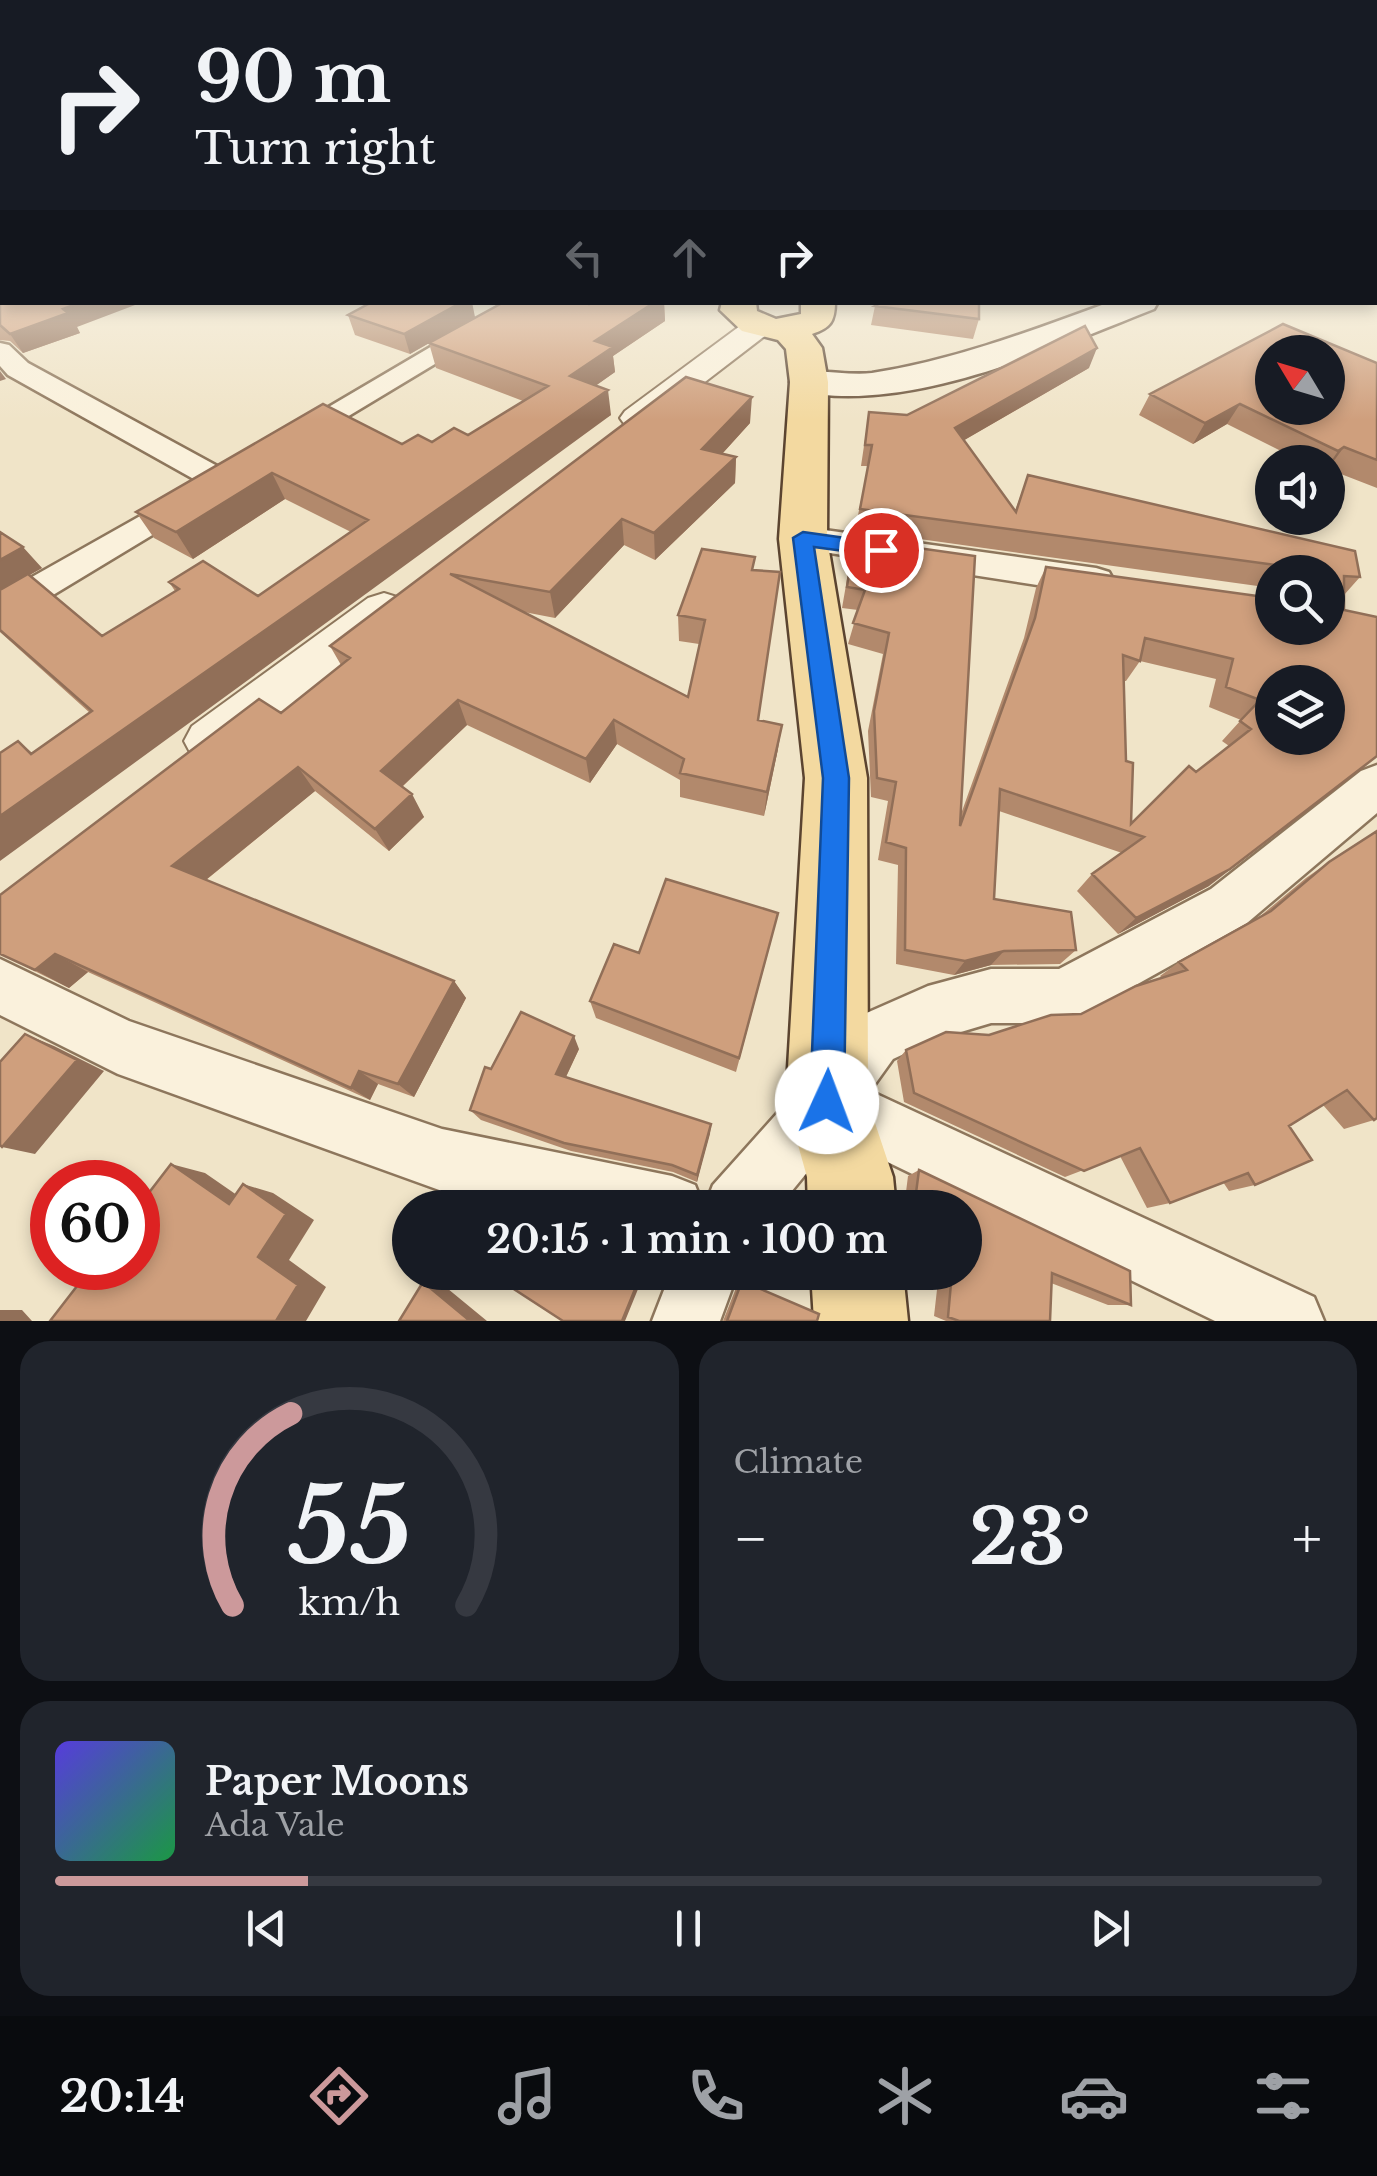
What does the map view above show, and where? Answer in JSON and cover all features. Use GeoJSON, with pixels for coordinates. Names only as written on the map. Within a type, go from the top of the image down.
{"type":"FeatureCollection","features":[{"type":"Feature","properties":{"kind":"main road"},"geometry":{"type":"LineString","coordinates":[[769,321],[868,385],[991,359],[1134,305]]}},
{"type":"Feature","properties":{"kind":"main road"},"geometry":{"type":"LineString","coordinates":[[769,321],[836,778],[827,1102],[851,1190]]}},
{"type":"Feature","properties":{"kind":"main road"},"geometry":{"type":"LineString","coordinates":[[859,1290],[861,1321]]}},
{"type":"Feature","properties":{"kind":"street"},"geometry":{"type":"LineString","coordinates":[[0,612],[521,305]]}},
{"type":"Feature","properties":{"kind":"street"},"geometry":{"type":"LineString","coordinates":[[601,446],[769,321]]}},
{"type":"Feature","properties":{"kind":"street"},"geometry":{"type":"LineString","coordinates":[[0,351],[18,369],[219,480]]}},
{"type":"Feature","properties":{"kind":"street"},"geometry":{"type":"LineString","coordinates":[[803,538],[1136,586]]}},
{"type":"Feature","properties":{"kind":"street"},"geometry":{"type":"LineString","coordinates":[[174,768],[411,589]]}},
{"type":"Feature","properties":{"kind":"street"},"geometry":{"type":"LineString","coordinates":[[751,1190],[827,1102],[874,1039],[928,1014],[991,996],[1063,996],[1229,906],[1377,784]]}},
{"type":"Feature","properties":{"kind":"street"},"geometry":{"type":"LineString","coordinates":[[0,986],[118,1046],[442,1160],[586,1190]]}},
{"type":"Feature","properties":{"kind":"street"},"geometry":{"type":"LineString","coordinates":[[827,1102],[1290,1321]]}},
{"type":"Feature","properties":{"kind":"street"},"geometry":{"type":"LineString","coordinates":[[686,1321],[698,1290]]}},
{"type":"Feature","properties":{"kind":"building"},"geometry":{"type":"Polygon","coordinates":[[[0,305],[74,305],[63,309],[68,313],[10,334],[0,325],[0,305]]]}},
{"type":"Feature","properties":{"kind":"building"},"geometry":{"type":"Polygon","coordinates":[[[366,305],[457,305],[404,334],[348,315],[366,305]]]}},
{"type":"Feature","properties":{"kind":"building"},"geometry":{"type":"Polygon","coordinates":[[[499,305],[650,305],[595,341],[613,347],[570,376],[608,390],[0,816],[0,753],[18,741],[31,754],[92,711],[0,630],[0,590],[28,574],[102,636],[179,589],[169,582],[203,561],[258,596],[368,520],[272,473],[176,532],[136,512],[323,404],[402,444],[418,435],[432,442],[454,428],[468,435],[548,386],[429,343],[499,305]]]}},
{"type":"Feature","properties":{"kind":"building"},"geometry":{"type":"Polygon","coordinates":[[[979,305],[979,319],[875,306],[979,305]]]}},
{"type":"Feature","properties":{"kind":"building"},"geometry":{"type":"Polygon","coordinates":[[[1283,324],[1310,335],[1262,335],[1283,324]]]}},
{"type":"Feature","properties":{"kind":"building"},"geometry":{"type":"Polygon","coordinates":[[[1085,326],[1097,348],[955,428],[1016,512],[1028,475],[1255,528],[1255,535],[1286,535],[1355,551],[1360,577],[1345,576],[1345,555],[1255,555],[1255,562],[860,509],[872,445],[865,445],[869,412],[907,415],[1085,326]]]}},
{"type":"Feature","properties":{"kind":"building"},"geometry":{"type":"Polygon","coordinates":[[[1255,339],[1255,411],[1240,404],[1205,423],[1150,394],[1255,339]]]}},
{"type":"Feature","properties":{"kind":"building"},"geometry":{"type":"Polygon","coordinates":[[[1345,350],[1377,363],[1377,460],[1345,445],[1325,445],[1284,425],[1345,425],[1345,350]]]}},
{"type":"Feature","properties":{"kind":"building"},"geometry":{"type":"Polygon","coordinates":[[[686,377],[752,397],[702,449],[736,457],[654,533],[622,519],[550,592],[450,574],[688,697],[705,620],[678,615],[702,549],[755,557],[752,570],[780,572],[758,720],[782,725],[767,792],[680,773],[684,759],[614,720],[586,759],[458,700],[381,771],[412,794],[375,829],[298,767],[172,866],[454,981],[398,1084],[359,1071],[351,1088],[55,954],[35,970],[0,954],[0,895],[259,699],[281,713],[350,658],[330,646],[686,377]]]}},
{"type":"Feature","properties":{"kind":"building"},"geometry":{"type":"Polygon","coordinates":[[[0,532],[23,547],[0,560],[0,532]]]}},
{"type":"Feature","properties":{"kind":"building"},"geometry":{"type":"Polygon","coordinates":[[[854,539],[975,556],[960,826],[1035,618],[1046,567],[1255,596],[1255,645],[1345,645],[1345,610],[1377,617],[1377,756],[1230,869],[1136,918],[1092,874],[1144,837],[1000,789],[994,899],[1071,912],[1076,950],[1004,951],[965,961],[905,950],[906,848],[886,842],[896,782],[877,778],[874,711],[889,633],[853,623],[865,590],[847,587],[854,539]],[[1145,638],[1140,661],[1123,655],[1126,761],[1133,763],[1131,824],[1189,766],[1196,772],[1251,729],[1240,721],[1255,705],[1255,755],[1345,755],[1345,665],[1255,665],[1255,698],[1226,687],[1233,659],[1145,638]]]}},
{"type":"Feature","properties":{"kind":"building"},"geometry":{"type":"Polygon","coordinates":[[[1377,831],[1377,1118],[1374,1120],[1347,1090],[1289,1126],[1312,1160],[1255,1185],[1248,1173],[1170,1203],[1140,1148],[1084,1171],[914,1093],[906,1050],[946,1032],[989,1035],[1051,1015],[1081,1014],[1136,986],[1187,970],[1179,962],[1271,911],[1329,862],[1377,831]]]}},
{"type":"Feature","properties":{"kind":"building"},"geometry":{"type":"Polygon","coordinates":[[[666,879],[778,913],[739,1058],[590,1001],[614,944],[639,953],[666,879]]]}},
{"type":"Feature","properties":{"kind":"building"},"geometry":{"type":"Polygon","coordinates":[[[521,1012],[574,1036],[556,1074],[711,1124],[697,1175],[672,1165],[564,1143],[470,1110],[485,1067],[491,1069],[521,1012]]]}},
{"type":"Feature","properties":{"kind":"building"},"geometry":{"type":"Polygon","coordinates":[[[25,1034],[77,1060],[2,1147],[0,1062],[25,1034]]]}},
{"type":"Feature","properties":{"kind":"building"},"geometry":{"type":"Polygon","coordinates":[[[171,1164],[229,1204],[243,1184],[286,1214],[258,1257],[298,1285],[276,1321],[50,1321],[74,1290],[160,1290],[160,1178],[171,1164]]]}},
{"type":"Feature","properties":{"kind":"building"},"geometry":{"type":"Polygon","coordinates":[[[919,1170],[961,1190],[916,1190],[919,1170]]]}},
{"type":"Feature","properties":{"kind":"building"},"geometry":{"type":"Polygon","coordinates":[[[982,1200],[1130,1271],[1131,1305],[1052,1273],[1050,1321],[959,1321],[948,1317],[950,1290],[982,1290],[982,1200]]]}},
{"type":"Feature","properties":{"kind":"building"},"geometry":{"type":"Polygon","coordinates":[[[418,1290],[433,1290],[470,1321],[399,1321],[418,1290]]]}},
{"type":"Feature","properties":{"kind":"building"},"geometry":{"type":"Polygon","coordinates":[[[515,1290],[635,1290],[622,1321],[563,1321],[515,1290]]]}},
{"type":"Feature","properties":{"kind":"building"},"geometry":{"type":"Polygon","coordinates":[[[739,1290],[763,1290],[819,1314],[817,1321],[727,1321],[739,1290]]]}},
{"type":"Feature","properties":{"kind":"route"},"geometry":{"type":"LineString","coordinates":[[827,1102],[836,778],[803,538],[881,550]]}}]}
